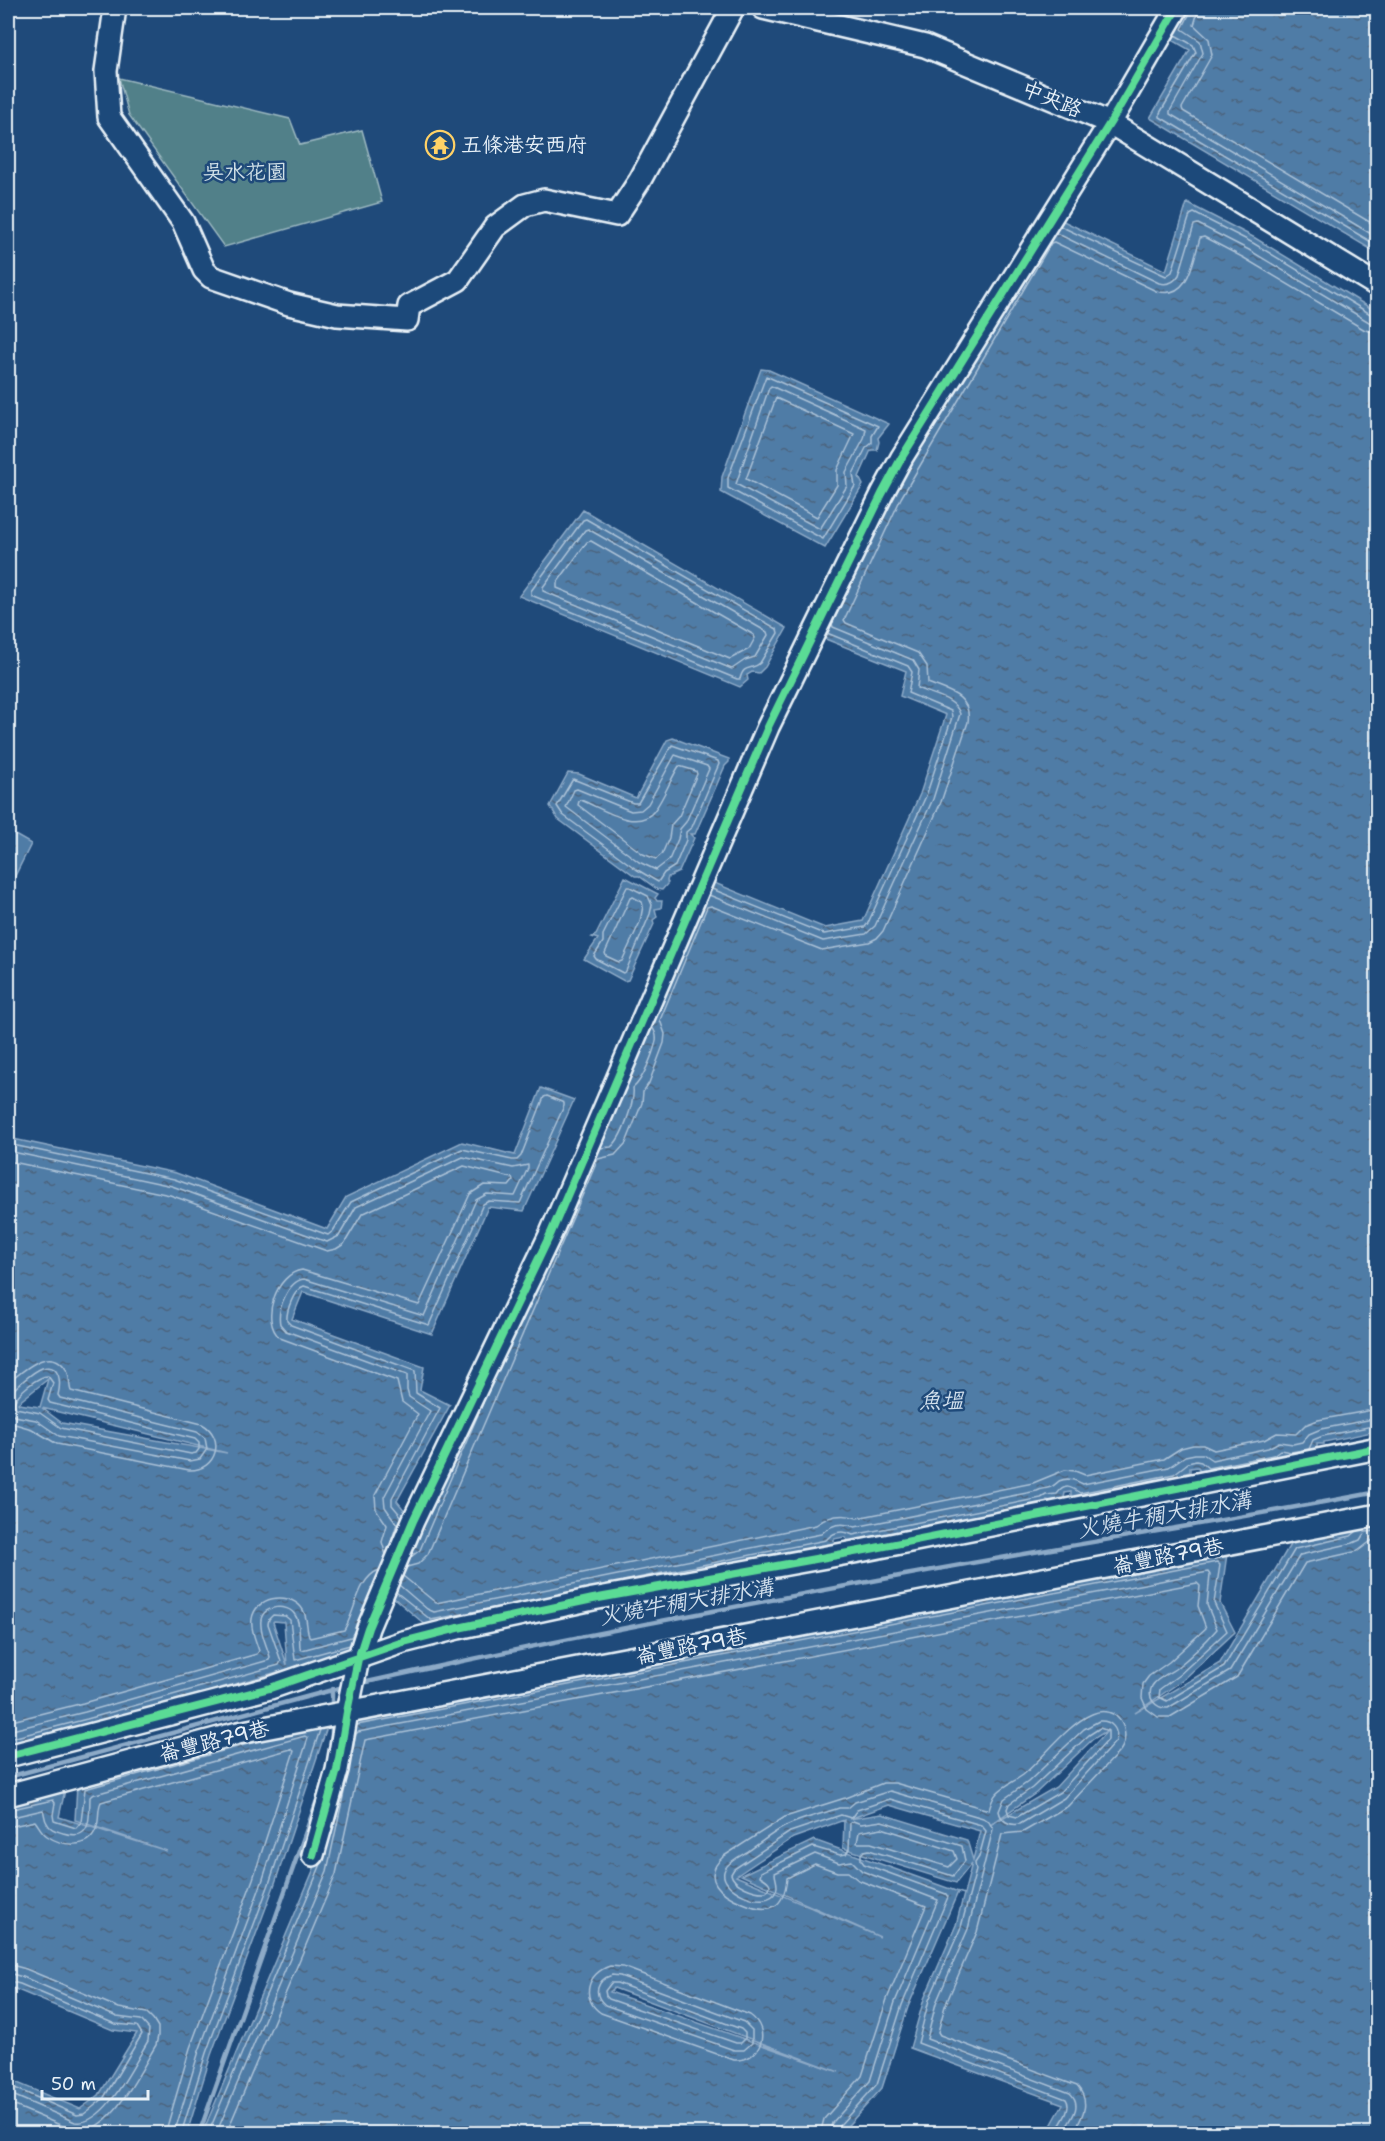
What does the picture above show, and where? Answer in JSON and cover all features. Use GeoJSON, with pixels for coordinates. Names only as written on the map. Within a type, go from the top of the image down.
{"type":"FeatureCollection","features":[{"type":"Feature","properties":{"kind":"street"},"geometry":{"type":"LineString","coordinates":[[115,8],[106,71],[109,117],[183,222],[204,270],[211,277],[289,304],[337,315],[407,320],[409,306],[458,280],[495,226],[525,205],[544,200],[617,214],[640,180],[733,8]]}},
{"type":"Feature","properties":{"kind":"street","name":"中央路"},"geometry":{"type":"LineString","coordinates":[[763,8],[925,46],[1110,123],[1377,286]]}},
{"type":"Feature","properties":{"kind":"street"},"geometry":{"type":"LineString","coordinates":[[313,1855],[338,1770],[346,1712],[358,1659],[368,1628],[413,1521],[551,1233],[768,727],[902,457],[1110,123],[1177,8]]}},
{"type":"Feature","properties":{"kind":"street"},"geometry":{"type":"LineString","coordinates":[[8,1756],[270,1688],[403,1642],[458,1628],[593,1599],[865,1550],[1377,1448]]}},
{"type":"Feature","properties":{"kind":"street","name":"崙豐路79巷"},"geometry":{"type":"LineString","coordinates":[[8,1795],[238,1733],[1377,1515]]}},
{"type":"Feature","properties":{"kind":"green space","name":"吳水花園"},"geometry":{"type":"Polygon","coordinates":[[[119,78],[290,119],[300,145],[362,130],[382,202],[224,247],[129,115],[119,78]]]}},
{"type":"Feature","properties":{"kind":"water"},"geometry":{"type":"Polygon","coordinates":[[[1178,8],[1377,8],[1377,253],[1150,118],[1190,50],[1162,34],[1178,8]]]}},
{"type":"Feature","properties":{"kind":"water","name":"魚塭"},"geometry":{"type":"Polygon","coordinates":[[[1187,203],[1255,238],[1377,312],[1377,1431],[1317,1444],[1317,1453],[1286,1459],[1285,1455],[1280,1456],[1280,1459],[1201,1476],[1198,1467],[1190,1468],[1190,1472],[1181,1474],[1183,1478],[1071,1500],[1071,1492],[1065,1493],[1064,1498],[1054,1502],[1047,1500],[1047,1503],[850,1542],[844,1537],[834,1539],[834,1545],[428,1627],[387,1592],[585,1132],[605,1135],[695,875],[825,928],[863,921],[920,794],[946,715],[900,696],[906,671],[813,634],[1043,211],[1166,271],[1187,203]]]}},
{"type":"Feature","properties":{"kind":"water"},"geometry":{"type":"Polygon","coordinates":[[[761,369],[769,370],[889,424],[878,438],[877,450],[871,450],[859,477],[863,485],[825,548],[721,492],[722,477],[761,369]]]}},
{"type":"Feature","properties":{"kind":"water"},"geometry":{"type":"Polygon","coordinates":[[[583,510],[787,628],[765,667],[759,673],[752,672],[747,675],[748,680],[740,687],[519,596],[583,510]]]}},
{"type":"Feature","properties":{"kind":"water"},"geometry":{"type":"Polygon","coordinates":[[[673,738],[729,759],[729,762],[725,766],[695,834],[690,834],[694,838],[679,872],[668,877],[668,883],[662,890],[639,876],[635,876],[558,819],[550,806],[568,773],[579,774],[636,798],[667,740],[673,738]]]}},
{"type":"Feature","properties":{"kind":"water"},"geometry":{"type":"Polygon","coordinates":[[[8,831],[31,844],[8,890],[8,831]]]}},
{"type":"Feature","properties":{"kind":"water"},"geometry":{"type":"Polygon","coordinates":[[[625,877],[658,894],[655,898],[657,901],[662,901],[661,908],[655,909],[657,917],[653,920],[654,924],[628,980],[624,981],[584,959],[598,939],[592,937],[596,935],[625,877]]]}},
{"type":"Feature","properties":{"kind":"water"},"geometry":{"type":"Polygon","coordinates":[[[541,1088],[574,1100],[524,1211],[488,1207],[432,1334],[303,1292],[292,1319],[424,1367],[420,1390],[450,1405],[397,1501],[413,1521],[362,1648],[89,1725],[8,1745],[8,1138],[176,1173],[327,1229],[346,1197],[462,1142],[515,1155],[541,1088]],[[48,1379],[18,1403],[40,1407],[48,1379]],[[42,1408],[62,1423],[227,1453],[42,1408]],[[273,1622],[287,1665],[284,1622],[273,1622]]]}},
{"type":"Feature","properties":{"kind":"water"},"geometry":{"type":"Polygon","coordinates":[[[1377,1517],[1377,2133],[1047,2133],[1063,2104],[910,2048],[924,1999],[956,1925],[964,1894],[958,1892],[908,2007],[882,2088],[841,2133],[548,2134],[537,2130],[544,2133],[202,2134],[315,1866],[345,1721],[1227,1554],[1220,1603],[1235,1632],[1183,1680],[1135,1713],[1220,1663],[1291,1543],[1350,1530],[1377,1517]],[[1108,1730],[1093,1739],[1036,1793],[990,1825],[1056,1787],[1108,1730]],[[889,1805],[849,1819],[882,1814],[967,1840],[973,1860],[980,1831],[889,1805]],[[844,1820],[793,1838],[736,1876],[880,1937],[741,1875],[814,1840],[964,1894],[972,1863],[956,1883],[843,1848],[844,1820]],[[614,1988],[610,1992],[839,2072],[614,1988]]]}},
{"type":"Feature","properties":{"kind":"water"},"geometry":{"type":"Polygon","coordinates":[[[331,1715],[274,1886],[211,2055],[187,2133],[8,2133],[8,2079],[80,2109],[99,2095],[137,2033],[113,2030],[8,1986],[8,1805],[65,1790],[59,1817],[167,1851],[75,1820],[77,1785],[331,1715]]]}},
{"type":"Feature","properties":{"kind":"waterway","name":"火燒牛稠大排水溝"},"geometry":{"type":"LineString","coordinates":[[358,1684],[562,1640],[964,1564],[1378,1492]]}},
{"type":"Feature","properties":{"kind":"waterway","name":"火燒牛稠大排水溝"},"geometry":{"type":"LineString","coordinates":[[8,1777],[347,1686]]}},
{"type":"Feature","properties":{"kind":"waterway"},"geometry":{"type":"LineString","coordinates":[[332,1689],[332,1708]]}},
{"type":"Feature","properties":{"kind":"waterway"},"geometry":{"type":"LineString","coordinates":[[332,1722],[332,1744]]}},
{"type":"Feature","properties":{"kind":"waterway"},"geometry":{"type":"LineString","coordinates":[[199,2134],[322,1786]]}},
{"type":"Feature","properties":{"kind":"cycle path"},"geometry":{"type":"LineString","coordinates":[[313,1855],[337,1770],[358,1659],[368,1628],[413,1521],[551,1233],[768,727],[902,457],[1110,123],[1177,8]]}},
{"type":"Feature","properties":{"kind":"cycle path"},"geometry":{"type":"LineString","coordinates":[[8,1756],[270,1688],[403,1642],[458,1628],[593,1599],[865,1550],[1378,1448]]}},
{"type":"Feature","properties":{"kind":"place","name":"五條港安西府"},"geometry":{"type":"Point","coordinates":[440,145]}}]}
